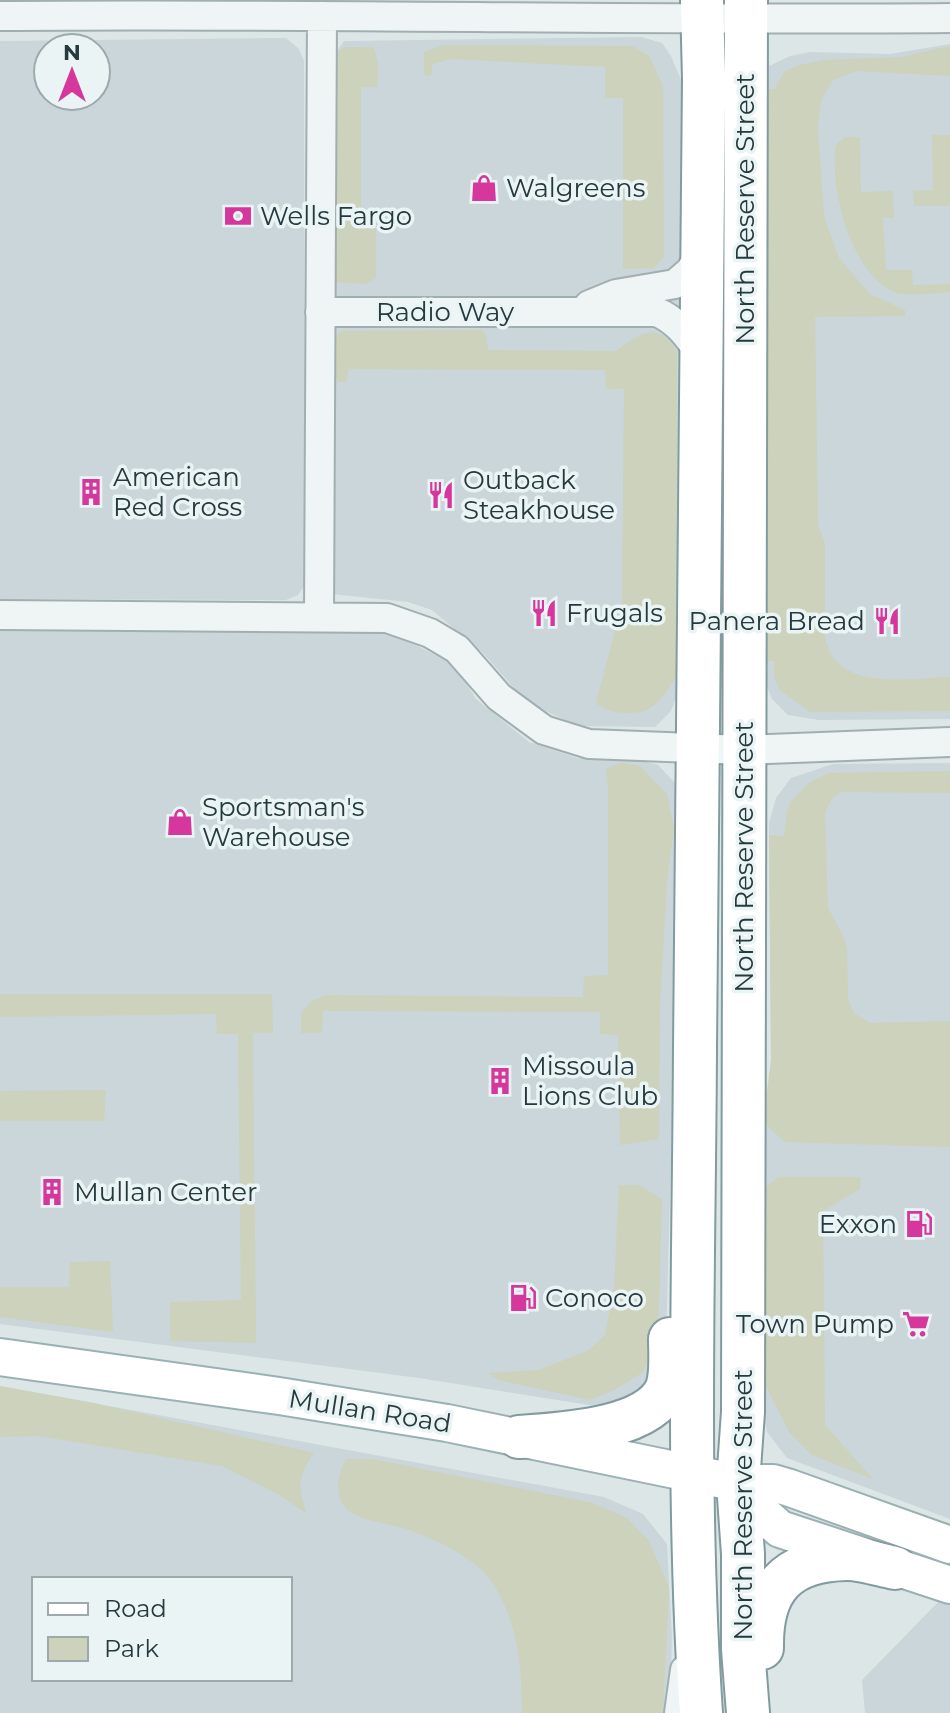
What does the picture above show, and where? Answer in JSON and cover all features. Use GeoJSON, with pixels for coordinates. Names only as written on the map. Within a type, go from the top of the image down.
{"type":"FeatureCollection","features":[{"type":"Feature","properties":{"kind":"highway","name":"North Reserve Street"},"geometry":{"type":"LineString","coordinates":[[701,1713],[692,1472],[702,10]]}},
{"type":"Feature","properties":{"kind":"highway","name":"North Reserve Street"},"geometry":{"type":"LineString","coordinates":[[746,10],[743,1412],[738,1483],[748,1713]]}},
{"type":"Feature","properties":{"kind":"highway"},"geometry":{"type":"LineString","coordinates":[[519,1437],[588,1431],[615,1425],[651,1406],[666,1391],[669,1376],[675,968],[679,933],[696,855]]}},
{"type":"Feature","properties":{"kind":"highway"},"geometry":{"type":"LineString","coordinates":[[764,1713],[761,1629],[766,1603],[787,1575],[807,1566],[849,1559],[895,1568]]}},
{"type":"Feature","properties":{"kind":"main road","name":"Mullan Road"},"geometry":{"type":"LineString","coordinates":[[0,1357],[279,1396],[519,1437],[738,1483],[773,1483],[950,1545]]}},
{"type":"Feature","properties":{"kind":"main road"},"geometry":{"type":"LineString","coordinates":[[738,1483],[756,1508],[780,1529],[950,1585]]}},
{"type":"Feature","properties":{"kind":"street"},"geometry":{"type":"LineString","coordinates":[[0,16],[198,7],[322,16],[746,10],[950,18]]}},
{"type":"Feature","properties":{"kind":"street"},"geometry":{"type":"LineString","coordinates":[[319,617],[322,16]]}},
{"type":"Feature","properties":{"kind":"street","name":"Radio Way"},"geometry":{"type":"LineString","coordinates":[[570,312],[616,294],[675,284],[690,271],[701,253]]}},
{"type":"Feature","properties":{"kind":"street","name":"Radio Way"},"geometry":{"type":"LineString","coordinates":[[320,312],[657,312],[682,329],[699,352]]}},
{"type":"Feature","properties":{"kind":"street"},"geometry":{"type":"LineString","coordinates":[[0,615],[387,618],[430,633],[457,649],[499,697],[544,730],[589,744],[744,750],[950,742]]}},
{"type":"Feature","properties":{"kind":"street"},"geometry":{"type":"LineString","coordinates":[[679,1713],[683,1674],[697,1648]]}},
{"type":"Feature","properties":{"kind":"shaded area"},"geometry":{"type":"Polygon","coordinates":[[[641,37],[662,43],[682,82],[683,680],[671,711],[655,727],[578,726],[535,706],[520,695],[484,654],[432,610],[408,602],[332,594],[334,55],[344,41],[641,37]]]}},
{"type":"Feature","properties":{"kind":"shaded area"},"geometry":{"type":"Polygon","coordinates":[[[286,38],[299,49],[304,61],[305,585],[298,595],[286,600],[0,599],[0,41],[32,41],[32,112],[112,112],[112,40],[286,38]]]}},
{"type":"Feature","properties":{"kind":"shaded area"},"geometry":{"type":"Polygon","coordinates":[[[950,44],[950,719],[819,720],[788,715],[772,699],[761,672],[763,85],[769,66],[790,56],[810,52],[890,54],[950,44]]]}},
{"type":"Feature","properties":{"kind":"shaded area"},"geometry":{"type":"Polygon","coordinates":[[[0,628],[391,632],[456,666],[476,699],[529,742],[577,758],[631,758],[658,765],[675,783],[681,800],[666,1340],[662,1371],[630,1399],[595,1406],[419,1378],[0,1324],[0,628]]]}},
{"type":"Feature","properties":{"kind":"shaded area"},"geometry":{"type":"Polygon","coordinates":[[[950,763],[950,1519],[787,1458],[767,1432],[758,1384],[758,1191],[771,1060],[769,823],[776,798],[791,778],[833,764],[950,763]]]}},
{"type":"Feature","properties":{"kind":"shaded area"},"geometry":{"type":"Polygon","coordinates":[[[0,1386],[604,1497],[643,1514],[667,1544],[672,1636],[670,1713],[0,1713],[0,1386]]]}},
{"type":"Feature","properties":{"kind":"shaded area"},"geometry":{"type":"Polygon","coordinates":[[[943,1597],[950,1600],[950,1713],[865,1713],[862,1680],[943,1597]]]}},
{"type":"Feature","properties":{"kind":"green space"},"geometry":{"type":"Polygon","coordinates":[[[444,45],[632,46],[649,56],[663,86],[664,257],[654,268],[623,269],[623,98],[605,98],[605,67],[452,59],[432,64],[431,76],[424,75],[424,52],[444,45]]]}},
{"type":"Feature","properties":{"kind":"green space"},"geometry":{"type":"Polygon","coordinates":[[[950,46],[950,76],[857,71],[833,80],[821,100],[818,129],[824,216],[839,258],[870,294],[905,310],[905,316],[815,317],[818,524],[825,544],[825,638],[832,656],[859,675],[895,680],[950,677],[950,711],[810,712],[780,690],[774,677],[774,661],[759,661],[763,90],[775,89],[784,72],[799,65],[824,60],[902,57],[950,46]]]}},
{"type":"Feature","properties":{"kind":"green space"},"geometry":{"type":"Polygon","coordinates":[[[344,47],[374,47],[378,63],[377,87],[361,87],[361,217],[376,218],[376,278],[365,284],[336,282],[328,262],[334,55],[344,47]]]}},
{"type":"Feature","properties":{"kind":"green space"},"geometry":{"type":"Polygon","coordinates":[[[932,135],[950,135],[950,206],[914,206],[913,191],[933,190],[932,135]]]}},
{"type":"Feature","properties":{"kind":"green space"},"geometry":{"type":"Polygon","coordinates":[[[845,137],[860,137],[861,192],[893,191],[894,218],[883,218],[886,270],[912,270],[913,285],[950,284],[950,292],[895,292],[879,282],[866,267],[846,228],[836,183],[836,145],[845,137]]]}},
{"type":"Feature","properties":{"kind":"green space"},"geometry":{"type":"Polygon","coordinates":[[[481,330],[486,334],[488,350],[616,351],[640,335],[655,333],[670,342],[677,352],[677,676],[656,703],[644,711],[613,712],[596,703],[622,604],[624,389],[606,389],[605,370],[349,369],[346,382],[338,382],[330,364],[332,339],[342,331],[481,330]]]}},
{"type":"Feature","properties":{"kind":"green space"},"geometry":{"type":"Polygon","coordinates":[[[621,763],[640,766],[667,794],[674,828],[667,881],[660,1006],[659,1139],[620,1145],[618,1035],[600,1034],[600,1012],[323,1011],[322,1033],[301,1033],[301,1013],[310,1002],[326,995],[583,997],[584,976],[608,975],[606,769],[621,763]]]}},
{"type":"Feature","properties":{"kind":"green space"},"geometry":{"type":"Polygon","coordinates":[[[950,771],[950,793],[841,792],[833,797],[825,812],[828,908],[844,937],[848,999],[854,1013],[870,1023],[950,1021],[950,1147],[785,1142],[763,1122],[771,1060],[769,835],[784,836],[787,811],[792,800],[809,783],[828,773],[950,771]]]}},
{"type":"Feature","properties":{"kind":"green space"},"geometry":{"type":"Polygon","coordinates":[[[0,994],[272,994],[273,1033],[253,1033],[256,1343],[170,1341],[170,1302],[241,1300],[238,1034],[217,1034],[216,1014],[0,1017],[0,994]]]}},
{"type":"Feature","properties":{"kind":"green space"},"geometry":{"type":"Polygon","coordinates":[[[106,1090],[104,1121],[0,1121],[0,1091],[106,1090]]]}},
{"type":"Feature","properties":{"kind":"green space"},"geometry":{"type":"Polygon","coordinates":[[[779,1177],[861,1177],[860,1189],[823,1211],[825,1425],[873,1479],[812,1455],[789,1432],[758,1371],[758,1198],[779,1177]]]}},
{"type":"Feature","properties":{"kind":"green space"},"geometry":{"type":"Polygon","coordinates":[[[619,1185],[639,1185],[662,1199],[658,1345],[642,1373],[590,1400],[499,1380],[488,1373],[539,1370],[589,1350],[605,1335],[614,1289],[619,1185]]]}},
{"type":"Feature","properties":{"kind":"green space"},"geometry":{"type":"Polygon","coordinates":[[[110,1261],[113,1332],[0,1317],[0,1287],[69,1287],[70,1262],[110,1261]]]}},
{"type":"Feature","properties":{"kind":"green space"},"geometry":{"type":"Polygon","coordinates":[[[0,1386],[94,1403],[314,1453],[304,1469],[301,1482],[307,1514],[278,1494],[222,1466],[38,1436],[0,1437],[0,1386]]]}},
{"type":"Feature","properties":{"kind":"green space"},"geometry":{"type":"Polygon","coordinates":[[[346,1459],[373,1459],[593,1503],[627,1518],[649,1541],[669,1587],[663,1713],[522,1713],[521,1678],[512,1626],[499,1593],[489,1578],[461,1554],[435,1540],[352,1513],[342,1502],[338,1488],[346,1459]]]}},
{"type":"Feature","properties":{"kind":"place","name":"Walgreens"},"geometry":{"type":"Point","coordinates":[484,188]}},
{"type":"Feature","properties":{"kind":"place","name":"Wells Fargo"},"geometry":{"type":"Point","coordinates":[238,216]}},
{"type":"Feature","properties":{"kind":"place","name":"American Red Cross"},"geometry":{"type":"Point","coordinates":[91,492]}},
{"type":"Feature","properties":{"kind":"place","name":"Outback Steakhouse"},"geometry":{"type":"Point","coordinates":[441,495]}},
{"type":"Feature","properties":{"kind":"place","name":"Frugals"},"geometry":{"type":"Point","coordinates":[544,613]}},
{"type":"Feature","properties":{"kind":"place","name":"Panera Bread"},"geometry":{"type":"Point","coordinates":[887,621]}},
{"type":"Feature","properties":{"kind":"place","name":"Sportsman's Warehouse"},"geometry":{"type":"Point","coordinates":[180,822]}},
{"type":"Feature","properties":{"kind":"place","name":"Missoula Lions Club"},"geometry":{"type":"Point","coordinates":[500,1081]}},
{"type":"Feature","properties":{"kind":"place","name":"Mullan Center"},"geometry":{"type":"Point","coordinates":[52,1192]}},
{"type":"Feature","properties":{"kind":"place","name":"Exxon"},"geometry":{"type":"Point","coordinates":[919,1224]}},
{"type":"Feature","properties":{"kind":"place","name":"Conoco"},"geometry":{"type":"Point","coordinates":[523,1298]}},
{"type":"Feature","properties":{"kind":"place","name":"Town Pump"},"geometry":{"type":"Point","coordinates":[916,1324]}}]}
